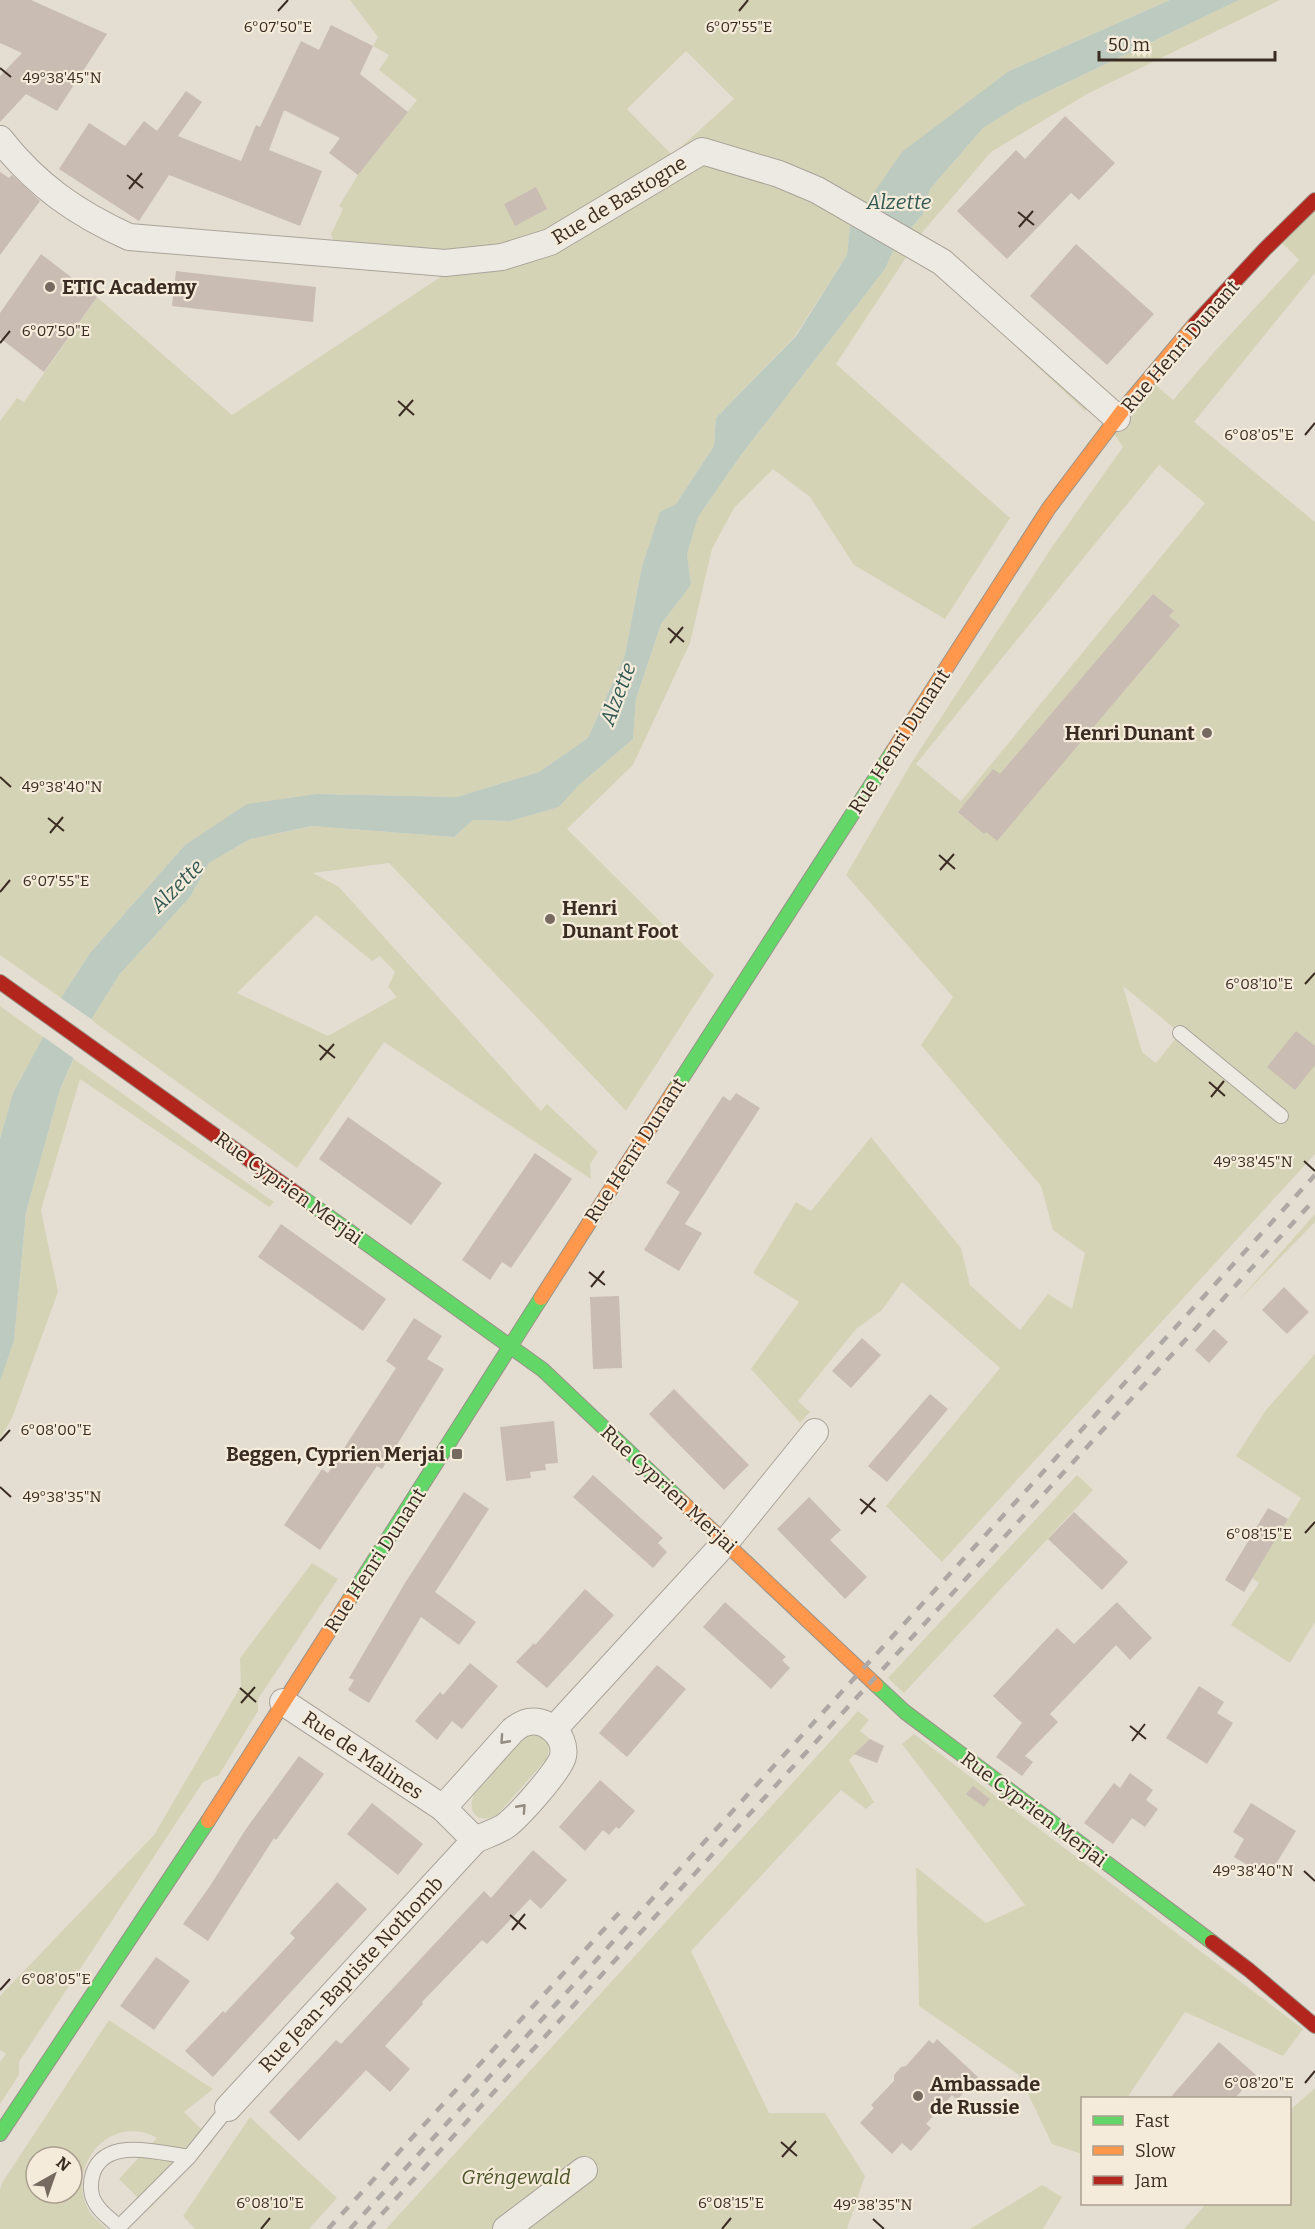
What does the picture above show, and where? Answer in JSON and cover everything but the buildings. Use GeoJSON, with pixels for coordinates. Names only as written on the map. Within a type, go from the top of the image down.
{"type":"FeatureCollection","features":[{"type":"Feature","properties":{"kind":"main road","name":"Rue Henri Dunant"},"geometry":{"type":"LineString","coordinates":[[0,2134],[230,1787],[510,1346],[1049,508],[1117,418],[1241,274],[1315,200]]}},
{"type":"Feature","properties":{"kind":"main road","name":"Rue Cyprien Merjai"},"geometry":{"type":"LineString","coordinates":[[0,982],[543,1370],[905,1712],[1249,1970],[1315,2026]]}},
{"type":"Feature","properties":{"kind":"street","name":"Rue de Bastogne"},"geometry":{"type":"LineString","coordinates":[[0,139],[14,158],[63,201],[95,222],[129,237],[445,263],[502,257],[550,242],[702,151],[779,174],[817,190],[942,262],[1117,418]]}},
{"type":"Feature","properties":{"kind":"street"},"geometry":{"type":"LineString","coordinates":[[475,1840],[443,1808],[513,1730],[525,1722],[540,1722],[554,1729],[725,1543],[815,1432]]}},
{"type":"Feature","properties":{"kind":"street","name":"Rue de Malines"},"geometry":{"type":"LineString","coordinates":[[283,1702],[443,1808]]}},
{"type":"Feature","properties":{"kind":"street","name":"Rue Jean-Baptiste Nothomb"},"geometry":{"type":"LineString","coordinates":[[228,2108],[475,1840],[507,1825],[557,1769],[563,1756],[562,1741],[554,1729]]}},
{"type":"Feature","properties":{"kind":"street"},"geometry":{"type":"LineString","coordinates":[[506,2229],[584,2169]]}},
{"type":"Feature","properties":{"kind":"lane"},"geometry":{"type":"LineString","coordinates":[[1180,1033],[1281,1116]]}},
{"type":"Feature","properties":{"kind":"lane"},"geometry":{"type":"LineString","coordinates":[[189,2157],[133,2150],[112,2152],[96,2165],[90,2184],[95,2204],[119,2227],[189,2157],[228,2108]]}},
{"type":"Feature","properties":{"kind":"green space"},"geometry":{"type":"Polygon","coordinates":[[[350,0],[1170,0],[1009,71],[850,227],[847,255],[795,336],[716,418],[714,446],[676,504],[660,513],[642,566],[625,655],[588,738],[539,772],[457,797],[317,794],[185,845],[90,953],[61,998],[0,955],[0,421],[17,398],[24,402],[97,297],[232,415],[439,278],[447,251],[333,240],[331,234],[343,209],[339,206],[358,175],[417,100],[379,70],[389,55],[373,46],[378,37],[350,0]],[[686,51],[627,109],[672,155],[734,99],[686,51]]]}},
{"type":"Feature","properties":{"kind":"green space"},"geometry":{"type":"Polygon","coordinates":[[[1239,0],[1280,0],[1087,94],[991,152],[921,234],[951,252],[1103,387],[1085,411],[936,272],[907,256],[836,364],[1010,518],[945,619],[854,565],[810,497],[773,469],[734,508],[712,549],[690,643],[633,765],[567,829],[714,975],[626,1111],[389,863],[313,873],[339,887],[541,1111],[547,1104],[598,1152],[590,1164],[591,1179],[384,1042],[297,1168],[91,1020],[119,975],[190,897],[209,863],[250,839],[313,826],[454,837],[473,820],[510,821],[559,807],[579,785],[633,739],[636,699],[661,624],[691,585],[687,554],[698,517],[741,455],[885,269],[895,247],[923,214],[930,189],[983,128],[1020,105],[1239,0]],[[316,915],[237,993],[328,1036],[397,997],[388,987],[395,972],[380,956],[372,961],[316,915]]]}},
{"type":"Feature","properties":{"kind":"green space"},"geometry":{"type":"Polygon","coordinates":[[[1315,200],[1315,273],[1194,422],[1315,522],[1315,1154],[942,1562],[886,1506],[1000,1368],[902,1282],[882,1310],[856,1329],[798,1401],[810,1412],[800,1423],[751,1369],[799,1302],[753,1273],[796,1202],[811,1211],[871,1137],[961,1248],[970,1285],[1020,1330],[1048,1294],[1072,1309],[1085,1253],[1053,1230],[1041,1186],[921,1045],[953,997],[846,875],[912,762],[1052,547],[1123,447],[1110,428],[1149,379],[1173,400],[1299,260],[1277,238],[1315,200]],[[1159,465],[916,764],[961,801],[1205,503],[1159,465]],[[1123,986],[1142,1052],[1156,1063],[1180,1033],[1123,986]]]}},
{"type":"Feature","properties":{"kind":"green space"},"geometry":{"type":"Polygon","coordinates":[[[0,1006],[43,1037],[13,1093],[0,1139],[0,1006]]]}},
{"type":"Feature","properties":{"kind":"green space"},"geometry":{"type":"Polygon","coordinates":[[[74,1059],[274,1202],[269,1207],[80,1079],[41,1210],[58,1292],[12,1418],[0,1439],[0,1381],[14,1341],[26,1212],[60,1089],[74,1059]]]}},
{"type":"Feature","properties":{"kind":"green space"},"geometry":{"type":"Polygon","coordinates":[[[1314,1215],[1315,1222],[1237,1302],[1314,1215]]]}},
{"type":"Feature","properties":{"kind":"green space"},"geometry":{"type":"Polygon","coordinates":[[[1315,1354],[1315,1622],[1290,1663],[1231,1625],[1259,1583],[1252,1578],[1301,1498],[1236,1456],[1266,1410],[1315,1354]]]}},
{"type":"Feature","properties":{"kind":"green space"},"geometry":{"type":"Polygon","coordinates":[[[1077,1475],[1093,1490],[904,1693],[888,1678],[1077,1475]]]}},
{"type":"Feature","properties":{"kind":"green space"},"geometry":{"type":"Polygon","coordinates":[[[312,1563],[338,1579],[258,1699],[258,1711],[219,1775],[203,1782],[19,2062],[19,2075],[0,2104],[0,2062],[6,2054],[0,2050],[0,1996],[154,1835],[241,1686],[240,1658],[312,1563]]]}},
{"type":"Feature","properties":{"kind":"green space","name":"Gréngewald"},"geometry":{"type":"Polygon","coordinates":[[[858,1711],[869,1720],[860,1731],[870,1739],[849,1760],[874,1802],[866,1809],[841,1790],[691,1951],[769,2113],[825,2113],[865,2176],[847,2229],[386,2229],[858,1711]]]}},
{"type":"Feature","properties":{"kind":"green space"},"geometry":{"type":"Polygon","coordinates":[[[531,1733],[541,1736],[547,1742],[546,1760],[497,1815],[491,1818],[480,1818],[473,1812],[474,1794],[522,1738],[531,1733]]]}},
{"type":"Feature","properties":{"kind":"green space"},"geometry":{"type":"Polygon","coordinates":[[[914,1734],[1303,2029],[1283,2056],[1185,2012],[1128,2097],[1081,2097],[1081,2154],[1052,2144],[1019,2075],[919,2006],[916,1867],[986,1923],[1025,1905],[902,1744],[914,1734]]]}},
{"type":"Feature","properties":{"kind":"green space"},"geometry":{"type":"Polygon","coordinates":[[[109,2020],[213,2089],[184,2112],[213,2141],[149,2209],[119,2179],[157,2138],[140,2132],[124,2132],[110,2137],[97,2147],[88,2160],[84,2172],[84,2145],[27,2145],[109,2020]]]}},
{"type":"Feature","properties":{"kind":"green space"},"geometry":{"type":"Polygon","coordinates":[[[1315,2088],[1315,2229],[1184,2229],[1205,2205],[1291,2205],[1291,2109],[1315,2088]]]}},
{"type":"Feature","properties":{"kind":"green space"},"geometry":{"type":"Polygon","coordinates":[[[250,2117],[337,2198],[309,2229],[195,2229],[183,2216],[250,2117]]]}},
{"type":"Feature","properties":{"kind":"green space"},"geometry":{"type":"Polygon","coordinates":[[[24,2149],[24,2205],[84,2205],[84,2195],[89,2212],[107,2229],[0,2229],[2,2183],[24,2149]]]}},
{"type":"Feature","properties":{"kind":"green space"},"geometry":{"type":"Polygon","coordinates":[[[1042,2185],[1062,2197],[1043,2229],[970,2229],[1042,2185]]]}},
{"type":"Feature","properties":{"kind":"water","name":"Alzette"},"geometry":{"type":"Polygon","coordinates":[[[1170,0],[1239,0],[1020,105],[983,128],[930,189],[923,214],[895,247],[885,269],[741,455],[698,517],[687,554],[691,585],[661,624],[636,699],[633,739],[579,785],[559,807],[510,821],[473,820],[454,837],[312,826],[250,839],[209,863],[190,897],[119,975],[91,1020],[60,1089],[26,1212],[14,1341],[0,1381],[0,1139],[13,1093],[61,998],[90,953],[185,845],[247,804],[317,794],[457,797],[539,772],[588,738],[625,655],[642,566],[660,512],[676,504],[714,446],[716,418],[796,336],[847,255],[850,227],[902,152],[1009,71],[1170,0]]]}},
{"type":"Feature","properties":{"kind":"pier"},"geometry":{"type":"Polygon","coordinates":[[[58,996],[94,1021],[76,1060],[41,1035],[58,996]]]}},
{"type":"Feature","properties":{"kind":"railway"},"geometry":{"type":"LineString","coordinates":[[350,2229],[1315,1175]]}},
{"type":"Feature","properties":{"kind":"railway"},"geometry":{"type":"LineString","coordinates":[[368,2229],[1315,1199]]}},
{"type":"Feature","properties":{"kind":"railway"},"geometry":{"type":"LineString","coordinates":[[328,2229],[619,1913]]}},
{"type":"Feature","properties":{"kind":"traffic: fast"},"geometry":{"type":"LineString","coordinates":[[675,1089],[893,751]]}},
{"type":"Feature","properties":{"kind":"traffic: fast"},"geometry":{"type":"LineString","coordinates":[[300,1196],[543,1370],[680,1500]]}},
{"type":"Feature","properties":{"kind":"traffic: fast"},"geometry":{"type":"LineString","coordinates":[[349,1600],[541,1298]]}},
{"type":"Feature","properties":{"kind":"traffic: fast"},"geometry":{"type":"LineString","coordinates":[[876,1685],[905,1712],[1212,1942]]}},
{"type":"Feature","properties":{"kind":"traffic: fast"},"geometry":{"type":"LineString","coordinates":[[0,2134],[208,1821]]}},
{"type":"Feature","properties":{"kind":"traffic: slow"},"geometry":{"type":"LineString","coordinates":[[893,751],[1049,508],[1126,406],[1195,324]]}},
{"type":"Feature","properties":{"kind":"traffic: slow"},"geometry":{"type":"LineString","coordinates":[[541,1298],[675,1089]]}},
{"type":"Feature","properties":{"kind":"traffic: slow"},"geometry":{"type":"LineString","coordinates":[[680,1500],[876,1685]]}},
{"type":"Feature","properties":{"kind":"traffic: slow"},"geometry":{"type":"LineString","coordinates":[[208,1821],[349,1600]]}},
{"type":"Feature","properties":{"kind":"traffic: jam"},"geometry":{"type":"LineString","coordinates":[[1195,324],[1265,249],[1315,200]]}},
{"type":"Feature","properties":{"kind":"traffic: jam"},"geometry":{"type":"LineString","coordinates":[[0,982],[300,1196]]}},
{"type":"Feature","properties":{"kind":"traffic: jam"},"geometry":{"type":"LineString","coordinates":[[1212,1942],[1315,2026]]}},
{"type":"Feature","properties":{"kind":"place","name":"ETIC Academy"},"geometry":{"type":"Point","coordinates":[50,287]}},
{"type":"Feature","properties":{"kind":"place","name":"Henri Dunant"},"geometry":{"type":"Point","coordinates":[1207,733]}},
{"type":"Feature","properties":{"kind":"place","name":"Henri Dunant Foot"},"geometry":{"type":"Point","coordinates":[550,919]}},
{"type":"Feature","properties":{"kind":"place","name":"Beggen, Cyprien Merjai"},"geometry":{"type":"Point","coordinates":[457,1454]}},
{"type":"Feature","properties":{"kind":"place","name":"Ambassade de Russie"},"geometry":{"type":"Point","coordinates":[918,2096]}}]}
